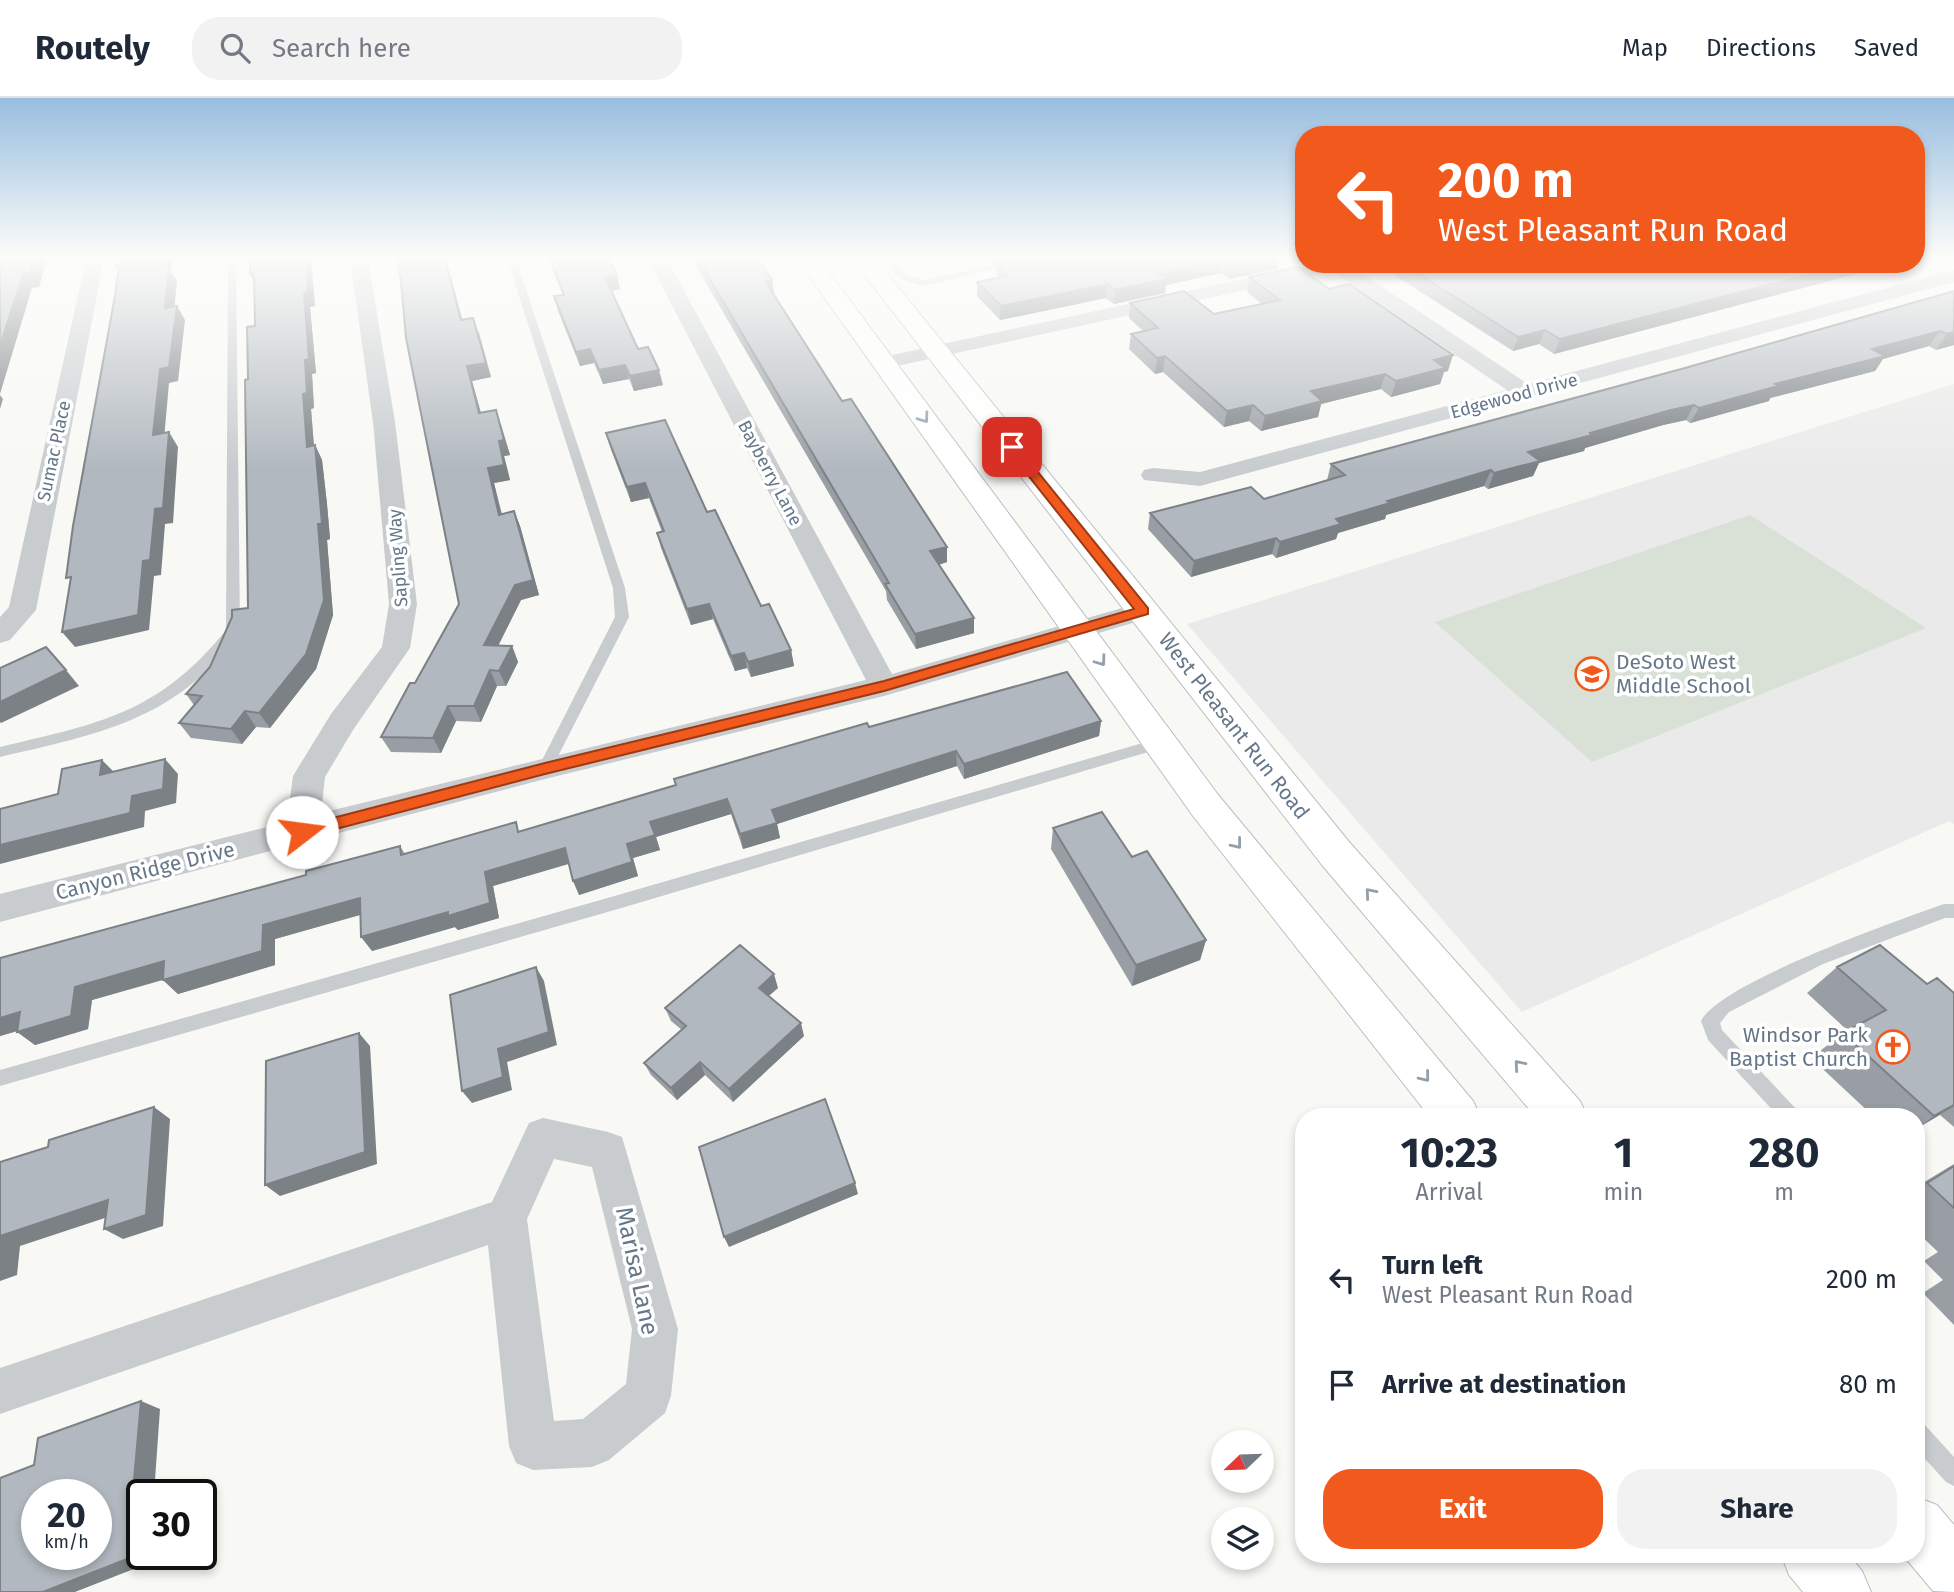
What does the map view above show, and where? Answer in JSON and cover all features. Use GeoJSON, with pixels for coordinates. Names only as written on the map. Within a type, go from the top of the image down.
{"type":"FeatureCollection","features":[{"type":"Feature","properties":{"kind":"main road"},"geometry":{"type":"LineString","coordinates":[[858,329],[1206,806],[1451,1108]]}},
{"type":"Feature","properties":{"kind":"main road","name":"West Pleasant Run Road"},"geometry":{"type":"LineString","coordinates":[[918,329],[1336,853],[1557,1108]]}},
{"type":"Feature","properties":{"kind":"main road"},"geometry":{"type":"LineString","coordinates":[[1925,1536],[1954,1570]]}},
{"type":"Feature","properties":{"kind":"main road"},"geometry":{"type":"LineString","coordinates":[[1817,1563],[1841,1592]]}},
{"type":"Feature","properties":{"kind":"street","name":"Sumac Place"},"geometry":{"type":"LineString","coordinates":[[0,634],[22,610],[80,329]]}},
{"type":"Feature","properties":{"kind":"street","name":"Sapling Way"},"geometry":{"type":"LineString","coordinates":[[302,832],[309,776],[342,722],[396,648],[403,604],[384,422],[370,329]]}},
{"type":"Feature","properties":{"kind":"street","name":"Bayberry Lane"},"geometry":{"type":"LineString","coordinates":[[694,329],[884,686]]}},
{"type":"Feature","properties":{"kind":"street"},"geometry":{"type":"LineString","coordinates":[[883,363],[1044,329]]}},
{"type":"Feature","properties":{"kind":"street"},"geometry":{"type":"LineString","coordinates":[[1432,329],[1527,393]]}},
{"type":"Feature","properties":{"kind":"street","name":"Edgewood Drive"},"geometry":{"type":"LineString","coordinates":[[1153,475],[1200,479],[1762,329]]}},
{"type":"Feature","properties":{"kind":"street","name":"Canyon Ridge Drive"},"geometry":{"type":"LineString","coordinates":[[0,908],[545,768],[884,686],[1143,611]]}},
{"type":"Feature","properties":{"kind":"street","name":"Marisa Lane"},"geometry":{"type":"LineString","coordinates":[[544,1137],[608,1151],[655,1329],[648,1396],[592,1443],[533,1446],[506,1218],[544,1137]]}},
{"type":"Feature","properties":{"kind":"street"},"geometry":{"type":"LineString","coordinates":[[0,1391],[506,1218]]}},
{"type":"Feature","properties":{"kind":"lane"},"geometry":{"type":"LineString","coordinates":[[0,752],[115,724],[150,707],[196,675],[214,658],[233,631],[232,329]]}},
{"type":"Feature","properties":{"kind":"lane"},"geometry":{"type":"LineString","coordinates":[[534,329],[619,588],[622,617],[545,768]]}},
{"type":"Feature","properties":{"kind":"lane"},"geometry":{"type":"LineString","coordinates":[[0,1078],[631,899],[1160,743]]}},
{"type":"Feature","properties":{"kind":"lane"},"geometry":{"type":"LineString","coordinates":[[1783,1108],[1714,1034],[1710,1021],[1723,1007],[1817,959],[1944,911],[1954,911]]}},
{"type":"Feature","properties":{"kind":"lane"},"geometry":{"type":"LineString","coordinates":[[1925,1442],[1954,1474]]}},
{"type":"Feature","properties":{"kind":"shaded area","name":"DeSoto West Middle School"},"geometry":{"type":"Polygon","coordinates":[[[1954,384],[1954,824],[1949,821],[1522,1012],[1187,624],[1954,384]]]}},
{"type":"Feature","properties":{"kind":"shaded area"},"geometry":{"type":"Polygon","coordinates":[[[1750,515],[1926,628],[1592,762],[1435,622],[1750,515]]]}},
{"type":"Feature","properties":{"kind":"building"},"geometry":{"type":"Polygon","coordinates":[[[0,329],[6,329],[0,346],[0,329]]]}},
{"type":"Feature","properties":{"kind":"building"},"geometry":{"type":"Polygon","coordinates":[[[109,329],[174,329],[169,367],[160,369],[153,435],[169,432],[163,508],[155,509],[150,560],[143,561],[138,615],[62,632],[71,577],[66,578],[109,329]]]}},
{"type":"Feature","properties":{"kind":"building"},"geometry":{"type":"Polygon","coordinates":[[[247,329],[307,329],[309,359],[305,360],[307,393],[303,394],[307,447],[315,445],[322,524],[318,524],[324,600],[306,654],[259,713],[245,711],[231,729],[179,723],[202,696],[186,694],[210,667],[232,617],[232,610],[248,608],[245,380],[248,379],[247,329]]]}},
{"type":"Feature","properties":{"kind":"building"},"geometry":{"type":"Polygon","coordinates":[[[405,329],[476,329],[486,363],[467,366],[479,413],[496,410],[504,440],[499,441],[504,465],[488,468],[499,515],[514,511],[533,580],[515,585],[484,645],[512,646],[499,671],[490,670],[474,706],[448,706],[433,738],[381,737],[410,683],[415,683],[459,604],[405,329]]]}},
{"type":"Feature","properties":{"kind":"building"},"geometry":{"type":"Polygon","coordinates":[[[567,329],[629,329],[638,349],[648,347],[659,370],[630,376],[625,365],[599,370],[590,349],[576,352],[567,329]]]}},
{"type":"Feature","properties":{"kind":"building"},"geometry":{"type":"Polygon","coordinates":[[[739,329],[796,329],[842,401],[851,399],[947,547],[930,551],[974,618],[915,634],[885,584],[889,583],[739,329]]]}},
{"type":"Feature","properties":{"kind":"building"},"geometry":{"type":"Polygon","coordinates":[[[1155,329],[1415,329],[1453,355],[1434,360],[1445,368],[1396,381],[1385,374],[1311,391],[1322,401],[1265,416],[1253,405],[1227,411],[1165,356],[1157,358],[1131,334],[1155,329]]]}},
{"type":"Feature","properties":{"kind":"building"},"geometry":{"type":"Polygon","coordinates":[[[1505,329],[1600,329],[1560,339],[1545,330],[1518,337],[1505,329]]]}},
{"type":"Feature","properties":{"kind":"building"},"geometry":{"type":"Polygon","coordinates":[[[1822,329],[1954,329],[1954,332],[1947,334],[1940,331],[1872,349],[1885,356],[1775,384],[1778,386],[1699,408],[1694,405],[1671,410],[1528,452],[1540,461],[1494,473],[1491,470],[1387,501],[1390,503],[1336,519],[1341,524],[1280,542],[1276,538],[1194,561],[1150,513],[1251,487],[1264,499],[1345,475],[1331,464],[1822,329]]]}},
{"type":"Feature","properties":{"kind":"building"},"geometry":{"type":"Polygon","coordinates":[[[665,420],[707,512],[715,510],[761,606],[769,604],[791,650],[748,662],[744,653],[731,656],[709,604],[687,609],[657,533],[664,531],[645,483],[627,487],[606,433],[665,420]]]}},
{"type":"Feature","properties":{"kind":"building"},"geometry":{"type":"Polygon","coordinates":[[[46,647],[66,670],[0,702],[0,668],[46,647]]]}},
{"type":"Feature","properties":{"kind":"building"},"geometry":{"type":"Polygon","coordinates":[[[1067,672],[1101,721],[964,764],[956,751],[892,771],[772,810],[777,823],[740,834],[727,799],[650,822],[655,835],[627,844],[632,862],[573,881],[565,848],[485,872],[490,903],[361,937],[360,898],[263,925],[262,951],[163,980],[164,961],[75,987],[71,1016],[17,1032],[20,1012],[0,1018],[0,958],[306,875],[306,871],[400,846],[401,855],[516,822],[518,832],[676,785],[674,779],[867,723],[869,727],[1067,672]]]}},
{"type":"Feature","properties":{"kind":"building"},"geometry":{"type":"Polygon","coordinates":[[[165,759],[163,789],[132,796],[130,813],[0,845],[0,809],[58,794],[62,769],[102,760],[100,775],[165,759]]]}},
{"type":"Feature","properties":{"kind":"building"},"geometry":{"type":"Polygon","coordinates":[[[1102,812],[1132,857],[1147,851],[1206,940],[1136,965],[1053,828],[1102,812]]]}},
{"type":"Feature","properties":{"kind":"building"},"geometry":{"type":"Polygon","coordinates":[[[740,945],[774,974],[759,988],[801,1023],[729,1089],[700,1062],[671,1088],[644,1063],[686,1026],[665,1008],[740,945]]]}},
{"type":"Feature","properties":{"kind":"building"},"geometry":{"type":"Polygon","coordinates":[[[1880,945],[1927,984],[1937,978],[1954,993],[1954,1105],[1934,1116],[1843,1033],[1886,1010],[1837,967],[1880,945]]]}},
{"type":"Feature","properties":{"kind":"building"},"geometry":{"type":"Polygon","coordinates":[[[536,967],[549,1032],[498,1049],[503,1077],[462,1091],[450,995],[536,967]]]}},
{"type":"Feature","properties":{"kind":"building"},"geometry":{"type":"Polygon","coordinates":[[[359,1033],[365,1152],[265,1185],[266,1061],[359,1033]]]}},
{"type":"Feature","properties":{"kind":"building"},"geometry":{"type":"Polygon","coordinates":[[[825,1099],[855,1183],[724,1237],[699,1147],[825,1099]]]}},
{"type":"Feature","properties":{"kind":"building"},"geometry":{"type":"Polygon","coordinates":[[[154,1107],[146,1215],[104,1229],[108,1200],[0,1236],[0,1162],[48,1147],[49,1140],[154,1107]]]}},
{"type":"Feature","properties":{"kind":"building"},"geometry":{"type":"Polygon","coordinates":[[[1954,1166],[1954,1208],[1927,1183],[1954,1166]]]}},
{"type":"Feature","properties":{"kind":"building"},"geometry":{"type":"Polygon","coordinates":[[[141,1401],[134,1479],[126,1479],[126,1559],[112,1565],[112,1479],[21,1479],[21,1570],[99,1570],[43,1592],[0,1592],[0,1478],[34,1465],[38,1438],[141,1401]]]}},
{"type":"Feature","properties":{"kind":"place","name":"DeSoto West Middle School"},"geometry":{"type":"Point","coordinates":[1592,674]}},
{"type":"Feature","properties":{"kind":"place","name":"Windsor Park Baptist Church"},"geometry":{"type":"Point","coordinates":[1893,1047]}},
{"type":"Feature","properties":{"kind":"route"},"geometry":{"type":"LineString","coordinates":[[302,832],[545,768],[884,686],[1143,611],[1012,447]]}}]}
